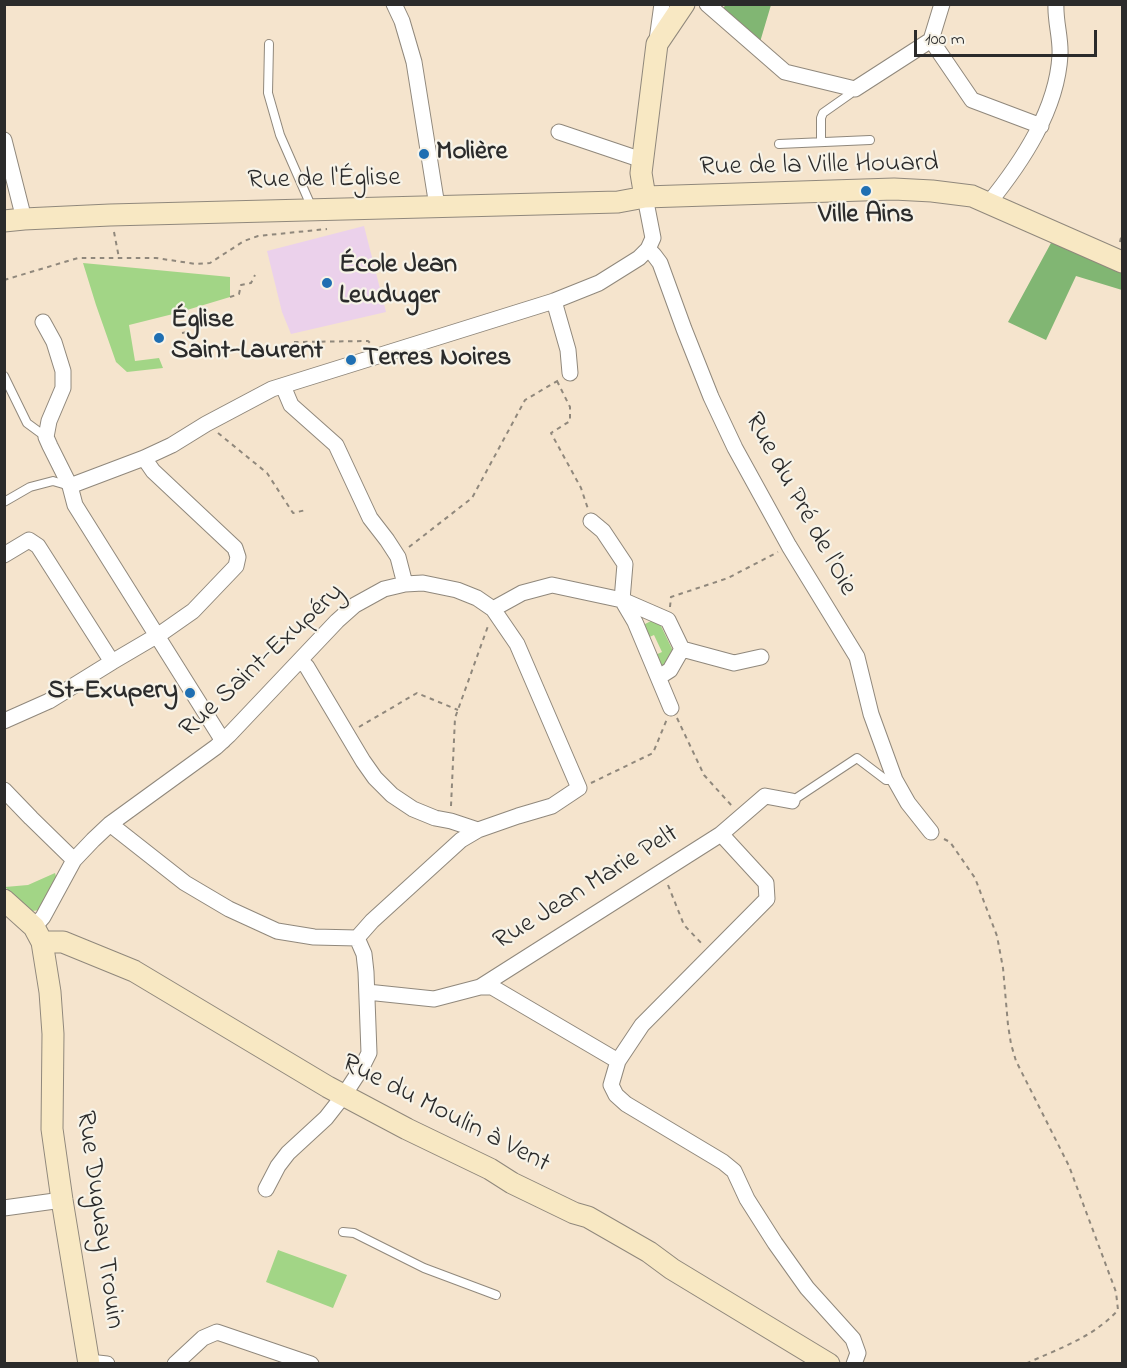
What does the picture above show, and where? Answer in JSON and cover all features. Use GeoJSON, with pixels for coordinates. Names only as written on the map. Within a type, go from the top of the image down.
{"type":"FeatureCollection","features":[{"type":"Feature","properties":{"kind":"street"},"geometry":{"type":"LineString","coordinates":[[394,4],[402,21],[414,62],[437,206]]}},
{"type":"Feature","properties":{"kind":"street"},"geometry":{"type":"LineString","coordinates":[[70,486],[172,445],[206,424],[278,387],[554,301],[599,284],[639,258],[648,249],[653,238],[641,173],[662,4]]}},
{"type":"Feature","properties":{"kind":"street"},"geometry":{"type":"LineString","coordinates":[[657,44],[684,4]]}},
{"type":"Feature","properties":{"kind":"street"},"geometry":{"type":"LineString","coordinates":[[706,4],[785,72],[855,89],[931,40],[942,4]]}},
{"type":"Feature","properties":{"kind":"street"},"geometry":{"type":"LineString","coordinates":[[988,204],[1022,158],[1041,126],[1059,75],[1060,52],[1056,4]]}},
{"type":"Feature","properties":{"kind":"street"},"geometry":{"type":"LineString","coordinates":[[931,40],[972,100],[1041,126]]}},
{"type":"Feature","properties":{"kind":"street"},"geometry":{"type":"LineString","coordinates":[[559,132],[642,160]]}},
{"type":"Feature","properties":{"kind":"street"},"geometry":{"type":"LineString","coordinates":[[4,140],[14,220]]}},
{"type":"Feature","properties":{"kind":"street","name":"Rue de la Ville Houard"},"geometry":{"type":"LineString","coordinates":[[645,197],[894,189],[972,196],[1122,262]]}},
{"type":"Feature","properties":{"kind":"street","name":"Rue de l'Église"},"geometry":{"type":"LineString","coordinates":[[14,220],[110,214],[618,202],[645,197]]}},
{"type":"Feature","properties":{"kind":"street","name":"Rue du Pré de l'Oie"},"geometry":{"type":"LineString","coordinates":[[648,249],[660,262],[704,378],[735,448],[789,546],[857,657],[871,714],[895,780],[908,803],[931,832]]}},
{"type":"Feature","properties":{"kind":"street"},"geometry":{"type":"LineString","coordinates":[[554,301],[568,350],[570,374]]}},
{"type":"Feature","properties":{"kind":"street"},"geometry":{"type":"LineString","coordinates":[[43,322],[54,342],[63,371],[63,388],[49,421],[46,437],[70,486],[75,504],[223,741]]}},
{"type":"Feature","properties":{"kind":"street"},"geometry":{"type":"LineString","coordinates":[[278,387],[291,405],[336,445],[370,518],[398,557],[405,584]]}},
{"type":"Feature","properties":{"kind":"street"},"geometry":{"type":"LineString","coordinates":[[4,721],[49,701],[156,636],[193,611],[236,566],[238,557],[235,548],[153,471],[144,458]]}},
{"type":"Feature","properties":{"kind":"street"},"geometry":{"type":"LineString","coordinates":[[591,521],[603,531],[625,564],[622,600],[635,622],[671,708]]}},
{"type":"Feature","properties":{"kind":"street"},"geometry":{"type":"LineString","coordinates":[[4,555],[30,540],[38,546],[112,662]]}},
{"type":"Feature","properties":{"kind":"street","name":"Rue Saint-Exupéry"},"geometry":{"type":"LineString","coordinates":[[38,935],[48,907],[74,860],[110,824],[223,741],[336,621],[355,605],[384,589],[423,583],[457,590],[477,598],[494,609]]}},
{"type":"Feature","properties":{"kind":"street"},"geometry":{"type":"LineString","coordinates":[[110,824],[185,883],[229,909],[277,931],[314,937],[357,938],[372,921],[461,840],[518,816],[552,807],[579,788],[517,644],[494,609],[522,592],[552,585],[622,600],[668,620],[682,649],[734,663],[761,657]]}},
{"type":"Feature","properties":{"kind":"street"},"geometry":{"type":"LineString","coordinates":[[659,677],[670,670],[682,649]]}},
{"type":"Feature","properties":{"kind":"street"},"geometry":{"type":"LineString","coordinates":[[300,660],[307,667],[363,761],[375,778],[392,795],[413,810],[478,831]]}},
{"type":"Feature","properties":{"kind":"street"},"geometry":{"type":"LineString","coordinates":[[4,790],[74,860]]}},
{"type":"Feature","properties":{"kind":"street","name":"Rue Jean Marie Pelt"},"geometry":{"type":"LineString","coordinates":[[367,992],[434,999],[480,987],[721,834],[765,796],[792,801]]}},
{"type":"Feature","properties":{"kind":"street","name":"Rue Jean Marie Pelt"},"geometry":{"type":"LineString","coordinates":[[618,1061],[642,1025],[767,899],[766,883],[721,834]]}},
{"type":"Feature","properties":{"kind":"street"},"geometry":{"type":"LineString","coordinates":[[4,900],[38,935]]}},
{"type":"Feature","properties":{"kind":"street","name":"Rue du Moulin à Vent"},"geometry":{"type":"LineString","coordinates":[[38,935],[63,942],[134,972],[344,1095],[490,1169],[512,1183],[574,1213],[588,1217],[649,1252],[672,1269],[829,1364]]}},
{"type":"Feature","properties":{"kind":"street","name":"Rue Duguay Trouin"},"geometry":{"type":"LineString","coordinates":[[38,935],[50,992],[53,1034],[52,1129],[62,1200],[95,1363]]}},
{"type":"Feature","properties":{"kind":"street"},"geometry":{"type":"LineString","coordinates":[[266,1189],[288,1153],[326,1118],[344,1095],[369,1053],[364,954],[357,938]]}},
{"type":"Feature","properties":{"kind":"street"},"geometry":{"type":"LineString","coordinates":[[480,987],[492,987],[618,1061],[611,1085],[616,1095],[626,1104],[723,1162],[734,1171],[747,1199],[807,1288],[853,1339],[858,1353],[854,1364]]}},
{"type":"Feature","properties":{"kind":"street"},"geometry":{"type":"LineString","coordinates":[[4,1208],[62,1200]]}},
{"type":"Feature","properties":{"kind":"street"},"geometry":{"type":"LineString","coordinates":[[175,1364],[203,1338],[217,1332],[311,1364]]}},
{"type":"Feature","properties":{"kind":"lane"},"geometry":{"type":"LineString","coordinates":[[269,44],[268,93],[280,135],[313,210]]}},
{"type":"Feature","properties":{"kind":"lane"},"geometry":{"type":"LineString","coordinates":[[821,141],[823,113],[855,89]]}},
{"type":"Feature","properties":{"kind":"lane"},"geometry":{"type":"LineString","coordinates":[[779,144],[870,140]]}},
{"type":"Feature","properties":{"kind":"lane"},"geometry":{"type":"LineString","coordinates":[[4,376],[27,423],[46,437]]}},
{"type":"Feature","properties":{"kind":"lane"},"geometry":{"type":"LineString","coordinates":[[4,502],[30,487],[52,482],[70,486]]}},
{"type":"Feature","properties":{"kind":"lane","name":"Rue Jean Marie Pelt"},"geometry":{"type":"LineString","coordinates":[[792,801],[857,758],[886,780],[895,780]]}},
{"type":"Feature","properties":{"kind":"lane"},"geometry":{"type":"LineString","coordinates":[[343,1232],[354,1233],[424,1268],[496,1296]]}},
{"type":"Feature","properties":{"kind":"path"},"geometry":{"type":"LineString","coordinates":[[110,214],[119,258]]}},
{"type":"Feature","properties":{"kind":"path"},"geometry":{"type":"LineString","coordinates":[[4,280],[78,258],[156,258],[196,264],[210,263],[244,241],[258,236],[327,229]]}},
{"type":"Feature","properties":{"kind":"path"},"geometry":{"type":"LineString","coordinates":[[230,297],[239,294],[242,285],[251,283],[255,275]]}},
{"type":"Feature","properties":{"kind":"path"},"geometry":{"type":"LineString","coordinates":[[182,333],[189,332]]}},
{"type":"Feature","properties":{"kind":"path"},"geometry":{"type":"LineString","coordinates":[[294,342],[368,341],[384,354]]}},
{"type":"Feature","properties":{"kind":"path"},"geometry":{"type":"LineString","coordinates":[[398,557],[472,498],[525,400],[570,374]]}},
{"type":"Feature","properties":{"kind":"path"},"geometry":{"type":"LineString","coordinates":[[556,381],[570,407],[570,421],[551,433],[581,488],[591,521]]}},
{"type":"Feature","properties":{"kind":"path"},"geometry":{"type":"LineString","coordinates":[[206,424],[267,473],[293,513],[306,510]]}},
{"type":"Feature","properties":{"kind":"path"},"geometry":{"type":"LineString","coordinates":[[668,620],[672,597],[728,578],[789,546]]}},
{"type":"Feature","properties":{"kind":"path"},"geometry":{"type":"LineString","coordinates":[[451,821],[455,718],[494,609]]}},
{"type":"Feature","properties":{"kind":"path"},"geometry":{"type":"LineString","coordinates":[[347,734],[417,693],[458,710]]}},
{"type":"Feature","properties":{"kind":"path"},"geometry":{"type":"LineString","coordinates":[[579,788],[653,753],[671,708]]}},
{"type":"Feature","properties":{"kind":"path"},"geometry":{"type":"LineString","coordinates":[[671,708],[681,724],[704,775],[741,816]]}},
{"type":"Feature","properties":{"kind":"path"},"geometry":{"type":"LineString","coordinates":[[931,832],[950,842],[975,878],[996,936],[1003,968],[1008,1024],[1016,1061],[1069,1166],[1116,1292],[1120,1311],[1093,1332],[1025,1364]]}},
{"type":"Feature","properties":{"kind":"path"},"geometry":{"type":"LineString","coordinates":[[663,871],[684,925],[711,955]]}},
{"type":"Feature","properties":{"kind":"shaded area","name":"École Jean Leuduger"},"geometry":{"type":"Polygon","coordinates":[[[364,226],[386,312],[291,334],[282,312],[267,251],[364,226]]]}},
{"type":"Feature","properties":{"kind":"green space"},"geometry":{"type":"Polygon","coordinates":[[[725,5],[771,5],[760,42],[723,10],[725,5]]]}},
{"type":"Feature","properties":{"kind":"green space"},"geometry":{"type":"Polygon","coordinates":[[[1051,243],[1122,262],[1122,290],[1076,276],[1046,340],[1008,322],[1051,243]]]}},
{"type":"Feature","properties":{"kind":"green space"},"geometry":{"type":"Polygon","coordinates":[[[83,263],[230,277],[230,297],[129,325],[135,361],[159,358],[163,368],[127,372],[116,362],[83,263]]]}},
{"type":"Feature","properties":{"kind":"green space"},"geometry":{"type":"Polygon","coordinates":[[[651,621],[660,624],[674,653],[670,663],[662,666],[653,656],[662,652],[654,635],[645,639],[645,624],[651,621]]]}},
{"type":"Feature","properties":{"kind":"green space"},"geometry":{"type":"Polygon","coordinates":[[[55,873],[57,880],[40,910],[32,911],[5,887],[28,885],[55,873]]]}},
{"type":"Feature","properties":{"kind":"green space"},"geometry":{"type":"Polygon","coordinates":[[[278,1250],[347,1275],[333,1308],[266,1282],[278,1250]]]}},
{"type":"Feature","properties":{"kind":"place","name":"Molière"},"geometry":{"type":"Point","coordinates":[424,154]}},
{"type":"Feature","properties":{"kind":"place","name":"Ville Ains"},"geometry":{"type":"Point","coordinates":[866,191]}},
{"type":"Feature","properties":{"kind":"place","name":"École Jean Leuduger"},"geometry":{"type":"Point","coordinates":[327,283]}},
{"type":"Feature","properties":{"kind":"place","name":"Église Saint-Laurent"},"geometry":{"type":"Point","coordinates":[159,338]}},
{"type":"Feature","properties":{"kind":"place","name":"Terres Noires"},"geometry":{"type":"Point","coordinates":[351,360]}},
{"type":"Feature","properties":{"kind":"place","name":"St-Exupery"},"geometry":{"type":"Point","coordinates":[190,693]}}]}
